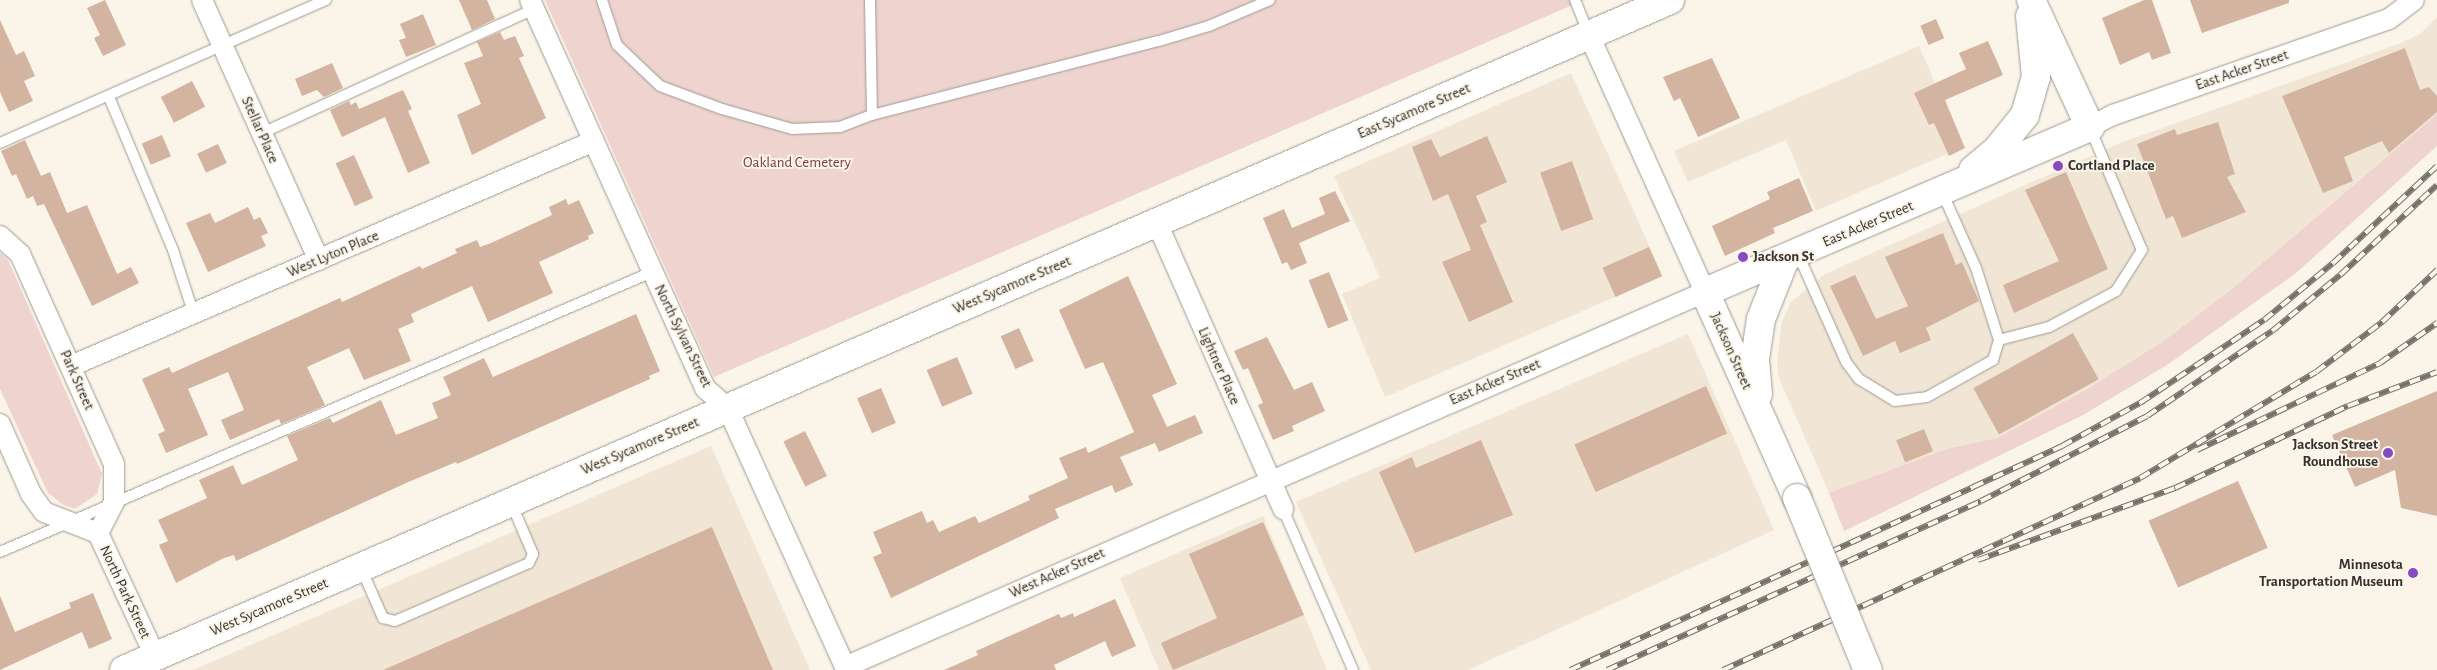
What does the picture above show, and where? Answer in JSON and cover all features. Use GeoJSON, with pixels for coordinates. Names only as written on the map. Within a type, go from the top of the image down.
{"type":"FeatureCollection","features":[{"type":"Feature","properties":{"kind":"street","name":"Stellar Place"},"geometry":{"type":"LineString","coordinates":[[202,0],[319,260]]}},
{"type":"Feature","properties":{"kind":"street","name":"East Sycamore Street"},"geometry":{"type":"LineString","coordinates":[[1157,223],[1670,0]]}},
{"type":"Feature","properties":{"kind":"street"},"geometry":{"type":"LineString","coordinates":[[2029,0],[2090,127]]}},
{"type":"Feature","properties":{"kind":"street"},"geometry":{"type":"LineString","coordinates":[[1948,189],[1996,151],[2025,115],[2036,77],[2029,0]]}},
{"type":"Feature","properties":{"kind":"street","name":"East Acker Street"},"geometry":{"type":"LineString","coordinates":[[1268,480],[1705,292],[1792,257],[2090,127],[2113,115],[2388,19],[2414,0]]}},
{"type":"Feature","properties":{"kind":"street","name":"North Sylvan Street"},"geometry":{"type":"LineString","coordinates":[[532,5],[705,388],[728,408],[846,668]]}},
{"type":"Feature","properties":{"kind":"street","name":"Jackson Street"},"geometry":{"type":"LineString","coordinates":[[1590,35],[1797,498],[1868,670]]}},
{"type":"Feature","properties":{"kind":"street","name":"West Lyton Place"},"geometry":{"type":"LineString","coordinates":[[71,366],[594,141]]}},
{"type":"Feature","properties":{"kind":"street","name":"West Sycamore Street"},"geometry":{"type":"LineString","coordinates":[[124,670],[158,663],[361,567],[1157,223]]}},
{"type":"Feature","properties":{"kind":"street","name":"Lightner Place"},"geometry":{"type":"LineString","coordinates":[[1157,223],[1268,480],[1283,509]]}},
{"type":"Feature","properties":{"kind":"street","name":"Park Street"},"geometry":{"type":"LineString","coordinates":[[0,236],[20,254],[114,464],[114,502],[98,533]]}},
{"type":"Feature","properties":{"kind":"street"},"geometry":{"type":"LineString","coordinates":[[1761,418],[1755,359],[1761,319],[1792,257]]}},
{"type":"Feature","properties":{"kind":"street","name":"North Park Street"},"geometry":{"type":"LineString","coordinates":[[0,424],[31,494],[44,512],[98,533],[158,663]]}},
{"type":"Feature","properties":{"kind":"street","name":"West Acker Street"},"geometry":{"type":"LineString","coordinates":[[846,668],[1268,480]]}},
{"type":"Feature","properties":{"kind":"lane"},"geometry":{"type":"LineString","coordinates":[[0,143],[109,97],[326,0]]}},
{"type":"Feature","properties":{"kind":"lane"},"geometry":{"type":"LineString","coordinates":[[602,0],[617,45],[660,86],[722,110],[792,129],[840,126],[872,115],[1159,41],[1209,26],[1270,0]]}},
{"type":"Feature","properties":{"kind":"lane"},"geometry":{"type":"LineString","coordinates":[[870,0],[872,115]]}},
{"type":"Feature","properties":{"kind":"lane"},"geometry":{"type":"LineString","coordinates":[[1575,0],[1590,35]]}},
{"type":"Feature","properties":{"kind":"lane"},"geometry":{"type":"LineString","coordinates":[[262,133],[532,5]]}},
{"type":"Feature","properties":{"kind":"lane"},"geometry":{"type":"LineString","coordinates":[[109,97],[173,250],[193,312]]}},
{"type":"Feature","properties":{"kind":"lane"},"geometry":{"type":"LineString","coordinates":[[1999,340],[2049,327],[2116,291],[2142,250],[2090,127]]}},
{"type":"Feature","properties":{"kind":"lane"},"geometry":{"type":"LineString","coordinates":[[1792,257],[1846,362],[1860,380],[1895,401],[1927,397],[1993,360],[1999,340],[1948,189]]}},
{"type":"Feature","properties":{"kind":"lane"},"geometry":{"type":"LineString","coordinates":[[0,552],[652,272]]}},
{"type":"Feature","properties":{"kind":"lane"},"geometry":{"type":"LineString","coordinates":[[361,567],[383,618],[395,621],[529,563],[533,554],[511,503]]}},
{"type":"Feature","properties":{"kind":"lane"},"geometry":{"type":"LineString","coordinates":[[1283,509],[1353,670]]}},
{"type":"Feature","properties":{"kind":"shaded area"},"geometry":{"type":"Polygon","coordinates":[[[2437,17],[2437,114],[2232,289],[2165,340],[2089,388],[1997,438],[1946,449],[1829,493],[1779,378],[1777,363],[1782,321],[1791,302],[1825,274],[2120,143],[2401,43],[2420,34],[2437,17]]]}},
{"type":"Feature","properties":{"kind":"shaded area"},"geometry":{"type":"Polygon","coordinates":[[[1919,46],[1963,147],[1816,211],[1786,140],[1688,182],[1674,151],[1919,46]]]}},
{"type":"Feature","properties":{"kind":"shaded area"},"geometry":{"type":"Polygon","coordinates":[[[1571,73],[1663,276],[1385,397],[1342,294],[1380,278],[1334,176],[1571,73]]]}},
{"type":"Feature","properties":{"kind":"shaded area"},"geometry":{"type":"Polygon","coordinates":[[[1688,334],[1774,530],[1468,670],[1371,670],[1296,502],[1688,334]]]}},
{"type":"Feature","properties":{"kind":"shaded area"},"geometry":{"type":"Polygon","coordinates":[[[711,446],[810,670],[193,670],[711,446]]]}},
{"type":"Feature","properties":{"kind":"shaded area"},"geometry":{"type":"Polygon","coordinates":[[[1263,516],[1327,670],[1159,670],[1120,578],[1263,516]]]}},
{"type":"Feature","properties":{"kind":"green space","name":"Oakland Cemetery"},"geometry":{"type":"Polygon","coordinates":[[[545,0],[1584,0],[714,377],[545,0]]]}},
{"type":"Feature","properties":{"kind":"green space"},"geometry":{"type":"Polygon","coordinates":[[[2437,114],[2437,146],[2296,273],[2167,365],[2083,415],[1844,531],[1829,493],[1946,449],[1997,438],[2089,388],[2165,340],[2232,289],[2437,114]]]}},
{"type":"Feature","properties":{"kind":"green space"},"geometry":{"type":"Polygon","coordinates":[[[0,252],[8,260],[102,474],[97,494],[75,509],[62,504],[48,493],[0,389],[0,252]]]}},
{"type":"Feature","properties":{"kind":"building"},"geometry":{"type":"Polygon","coordinates":[[[105,0],[126,45],[103,56],[94,38],[100,35],[87,8],[105,0]]]}},
{"type":"Feature","properties":{"kind":"building"},"geometry":{"type":"Polygon","coordinates":[[[459,0],[487,0],[495,19],[472,30],[459,0]]]}},
{"type":"Feature","properties":{"kind":"building"},"geometry":{"type":"Polygon","coordinates":[[[2144,0],[2152,0],[2171,53],[2152,60],[2149,52],[2120,65],[2102,18],[2144,0]]]}},
{"type":"Feature","properties":{"kind":"building"},"geometry":{"type":"Polygon","coordinates":[[[2190,0],[2289,0],[2289,3],[2202,33],[2190,0]]]}},
{"type":"Feature","properties":{"kind":"building"},"geometry":{"type":"Polygon","coordinates":[[[423,14],[436,45],[406,57],[399,40],[406,38],[400,24],[423,14]]]}},
{"type":"Feature","properties":{"kind":"building"},"geometry":{"type":"Polygon","coordinates":[[[1936,19],[1944,38],[1929,45],[1920,26],[1936,19]]]}},
{"type":"Feature","properties":{"kind":"building"},"geometry":{"type":"Polygon","coordinates":[[[0,20],[16,55],[24,51],[35,76],[24,81],[33,101],[9,112],[0,92],[0,20]]]}},
{"type":"Feature","properties":{"kind":"building"},"geometry":{"type":"Polygon","coordinates":[[[500,32],[504,40],[515,36],[524,56],[519,58],[546,118],[472,155],[457,115],[481,104],[464,63],[483,56],[477,42],[500,32]]]}},
{"type":"Feature","properties":{"kind":"building"},"geometry":{"type":"Polygon","coordinates":[[[1988,41],[2003,75],[1945,100],[1965,148],[1949,156],[1934,123],[1929,125],[1914,93],[1966,69],[1959,53],[1988,41]]]}},
{"type":"Feature","properties":{"kind":"building"},"geometry":{"type":"Polygon","coordinates":[[[2405,48],[2420,90],[2429,87],[2437,96],[2437,112],[2389,153],[2382,141],[2344,157],[2353,181],[2323,193],[2282,96],[2405,48]]]}},
{"type":"Feature","properties":{"kind":"building"},"geometry":{"type":"Polygon","coordinates":[[[1712,58],[1740,118],[1698,137],[1680,98],[1674,101],[1663,77],[1712,58]]]}},
{"type":"Feature","properties":{"kind":"building"},"geometry":{"type":"Polygon","coordinates":[[[332,63],[343,88],[324,97],[317,90],[302,96],[295,79],[332,63]]]}},
{"type":"Feature","properties":{"kind":"building"},"geometry":{"type":"Polygon","coordinates":[[[192,81],[205,107],[174,123],[161,97],[192,81]]]}},
{"type":"Feature","properties":{"kind":"building"},"geometry":{"type":"Polygon","coordinates":[[[403,90],[412,109],[408,111],[430,163],[408,173],[385,117],[342,137],[330,110],[349,101],[351,105],[356,102],[359,109],[403,90]]]}},
{"type":"Feature","properties":{"kind":"building"},"geometry":{"type":"Polygon","coordinates":[[[2218,122],[2235,174],[2227,177],[2246,212],[2182,238],[2173,216],[2166,219],[2137,144],[2175,129],[2177,135],[2218,122]]]}},
{"type":"Feature","properties":{"kind":"building"},"geometry":{"type":"Polygon","coordinates":[[[162,135],[171,156],[151,165],[142,144],[162,135]]]}},
{"type":"Feature","properties":{"kind":"building"},"geometry":{"type":"Polygon","coordinates":[[[1487,136],[1507,182],[1476,196],[1487,222],[1480,225],[1513,302],[1469,322],[1442,262],[1471,250],[1448,194],[1433,201],[1412,147],[1431,139],[1440,157],[1487,136]]]}},
{"type":"Feature","properties":{"kind":"building"},"geometry":{"type":"Polygon","coordinates":[[[25,140],[41,176],[50,172],[67,213],[87,205],[117,274],[131,267],[139,283],[92,306],[44,204],[37,206],[33,196],[27,199],[16,174],[12,176],[1,151],[25,140]]]}},
{"type":"Feature","properties":{"kind":"building"},"geometry":{"type":"Polygon","coordinates":[[[218,144],[227,163],[206,173],[197,154],[218,144]]]}},
{"type":"Feature","properties":{"kind":"building"},"geometry":{"type":"Polygon","coordinates":[[[354,155],[373,198],[355,206],[336,163],[354,155]]]}},
{"type":"Feature","properties":{"kind":"building"},"geometry":{"type":"Polygon","coordinates":[[[1572,161],[1593,219],[1561,231],[1540,173],[1572,161]]]}},
{"type":"Feature","properties":{"kind":"building"},"geometry":{"type":"Polygon","coordinates":[[[2066,172],[2108,269],[2014,313],[2003,285],[2059,261],[2025,190],[2066,172]]]}},
{"type":"Feature","properties":{"kind":"building"},"geometry":{"type":"Polygon","coordinates":[[[1799,178],[1813,211],[1773,228],[1775,233],[1725,256],[1712,226],[1770,199],[1767,192],[1799,178]]]}},
{"type":"Feature","properties":{"kind":"building"},"geometry":{"type":"Polygon","coordinates":[[[1335,191],[1350,221],[1299,243],[1307,263],[1291,270],[1287,262],[1282,264],[1263,218],[1284,209],[1292,228],[1325,214],[1319,198],[1335,191]]]}},
{"type":"Feature","properties":{"kind":"building"},"geometry":{"type":"Polygon","coordinates":[[[566,199],[568,205],[579,200],[594,233],[588,236],[589,239],[539,262],[553,293],[488,322],[472,286],[411,314],[414,322],[398,329],[411,361],[364,380],[349,348],[307,367],[325,405],[281,424],[279,419],[230,440],[221,420],[244,410],[228,372],[188,389],[208,435],[166,453],[158,434],[165,431],[142,379],[169,367],[172,373],[340,298],[342,302],[420,266],[422,269],[457,253],[455,249],[477,240],[480,247],[491,243],[552,215],[549,207],[566,199]]]}},
{"type":"Feature","properties":{"kind":"building"},"geometry":{"type":"Polygon","coordinates":[[[248,207],[254,220],[260,217],[268,233],[261,236],[266,246],[208,272],[186,223],[210,213],[215,223],[248,207]]]}},
{"type":"Feature","properties":{"kind":"building"},"geometry":{"type":"Polygon","coordinates":[[[1943,233],[1956,265],[1962,262],[1979,301],[1926,328],[1931,340],[1900,353],[1895,341],[1863,356],[1830,286],[1855,275],[1876,319],[1908,306],[1885,257],[1943,233]]]}},
{"type":"Feature","properties":{"kind":"building"},"geometry":{"type":"Polygon","coordinates":[[[1649,247],[1662,276],[1615,297],[1602,268],[1649,247]]]}},
{"type":"Feature","properties":{"kind":"building"},"geometry":{"type":"Polygon","coordinates":[[[1329,272],[1348,320],[1328,328],[1309,280],[1329,272]]]}},
{"type":"Feature","properties":{"kind":"building"},"geometry":{"type":"Polygon","coordinates":[[[1128,276],[1177,384],[1152,395],[1167,427],[1195,415],[1203,433],[1159,452],[1155,443],[1120,457],[1133,485],[1115,493],[1112,485],[1055,509],[1059,518],[891,598],[873,557],[882,553],[873,532],[922,511],[927,523],[933,520],[939,532],[975,516],[979,523],[1030,500],[1028,496],[1068,478],[1059,458],[1086,447],[1088,453],[1134,432],[1103,362],[1085,369],[1059,310],[1128,276]]]}},
{"type":"Feature","properties":{"kind":"building"},"geometry":{"type":"Polygon","coordinates":[[[636,314],[660,371],[649,376],[650,379],[457,464],[456,462],[406,483],[236,561],[234,555],[224,558],[176,583],[159,545],[168,541],[158,520],[207,498],[199,480],[233,465],[242,485],[298,460],[287,436],[330,418],[333,423],[381,400],[396,435],[438,418],[432,403],[451,395],[443,377],[484,358],[493,377],[636,314]]]}},
{"type":"Feature","properties":{"kind":"building"},"geometry":{"type":"Polygon","coordinates":[[[1019,328],[1034,361],[1015,369],[1001,336],[1019,328]]]}},
{"type":"Feature","properties":{"kind":"building"},"geometry":{"type":"Polygon","coordinates":[[[2073,333],[2099,379],[1999,435],[1973,388],[2073,333]]]}},
{"type":"Feature","properties":{"kind":"building"},"geometry":{"type":"Polygon","coordinates":[[[1267,337],[1294,390],[1312,382],[1325,411],[1292,426],[1294,431],[1273,440],[1258,405],[1263,403],[1248,368],[1243,370],[1234,351],[1267,337]]]}},
{"type":"Feature","properties":{"kind":"building"},"geometry":{"type":"Polygon","coordinates":[[[957,357],[973,394],[942,407],[927,370],[957,357]]]}},
{"type":"Feature","properties":{"kind":"building"},"geometry":{"type":"Polygon","coordinates":[[[1706,386],[1727,434],[1596,492],[1574,445],[1706,386]]]}},
{"type":"Feature","properties":{"kind":"building"},"geometry":{"type":"Polygon","coordinates":[[[881,388],[896,423],[872,433],[857,398],[881,388]]]}},
{"type":"Feature","properties":{"kind":"building","name":"Jackson Street Roundhouse"},"geometry":{"type":"Polygon","coordinates":[[[2437,391],[2437,516],[2401,508],[2395,470],[2355,487],[2332,435],[2437,391]]]}},
{"type":"Feature","properties":{"kind":"building"},"geometry":{"type":"Polygon","coordinates":[[[1924,429],[1933,451],[1905,462],[1896,440],[1924,429]]]}},
{"type":"Feature","properties":{"kind":"building"},"geometry":{"type":"Polygon","coordinates":[[[805,431],[827,476],[805,486],[783,442],[805,431]]]}},
{"type":"Feature","properties":{"kind":"building"},"geometry":{"type":"Polygon","coordinates":[[[1481,440],[1513,515],[1415,553],[1379,472],[1412,457],[1416,468],[1481,440]]]}},
{"type":"Feature","properties":{"kind":"building"},"geometry":{"type":"Polygon","coordinates":[[[2238,481],[2268,548],[2178,588],[2148,521],[2238,481]]]}},
{"type":"Feature","properties":{"kind":"building"},"geometry":{"type":"Polygon","coordinates":[[[1263,522],[1304,615],[1173,670],[1161,643],[1217,618],[1189,554],[1263,522]]]}},
{"type":"Feature","properties":{"kind":"building"},"geometry":{"type":"Polygon","coordinates":[[[712,527],[773,670],[383,670],[712,527]]]}},
{"type":"Feature","properties":{"kind":"building"},"geometry":{"type":"Polygon","coordinates":[[[93,593],[112,639],[89,649],[82,632],[0,670],[0,596],[15,632],[71,608],[69,603],[93,593]]]}},
{"type":"Feature","properties":{"kind":"building"},"geometry":{"type":"Polygon","coordinates":[[[1115,599],[1136,646],[1112,657],[1105,641],[1054,665],[1056,670],[944,670],[978,655],[976,651],[1059,614],[1061,618],[1073,613],[1074,617],[1115,599]]]}},
{"type":"Feature","properties":{"kind":"railway"},"geometry":{"type":"LineString","coordinates":[[1570,670],[2062,446],[2140,403],[2264,320],[2333,263],[2437,166]]}},
{"type":"Feature","properties":{"kind":"railway"},"geometry":{"type":"LineString","coordinates":[[1607,670],[1981,501],[2147,416],[2272,331],[2340,275],[2437,185]]}},
{"type":"Feature","properties":{"kind":"railway"},"geometry":{"type":"LineString","coordinates":[[1723,670],[2140,478],[2316,372],[2382,322],[2437,270]]}},
{"type":"Feature","properties":{"kind":"railway"},"geometry":{"type":"LineString","coordinates":[[2197,450],[2380,363],[2437,323]]}},
{"type":"Feature","properties":{"kind":"railway"},"geometry":{"type":"LineString","coordinates":[[1978,560],[2175,488],[2348,406],[2437,372]]}},
{"type":"Feature","properties":{"kind":"place","name":"Cortland Place"},"geometry":{"type":"Point","coordinates":[2058,166]}},
{"type":"Feature","properties":{"kind":"place","name":"Jackson St"},"geometry":{"type":"Point","coordinates":[1743,257]}},
{"type":"Feature","properties":{"kind":"place","name":"Jackson Street Roundhouse"},"geometry":{"type":"Point","coordinates":[2388,453]}},
{"type":"Feature","properties":{"kind":"place","name":"Minnesota Transportation Museum"},"geometry":{"type":"Point","coordinates":[2413,573]}}]}
